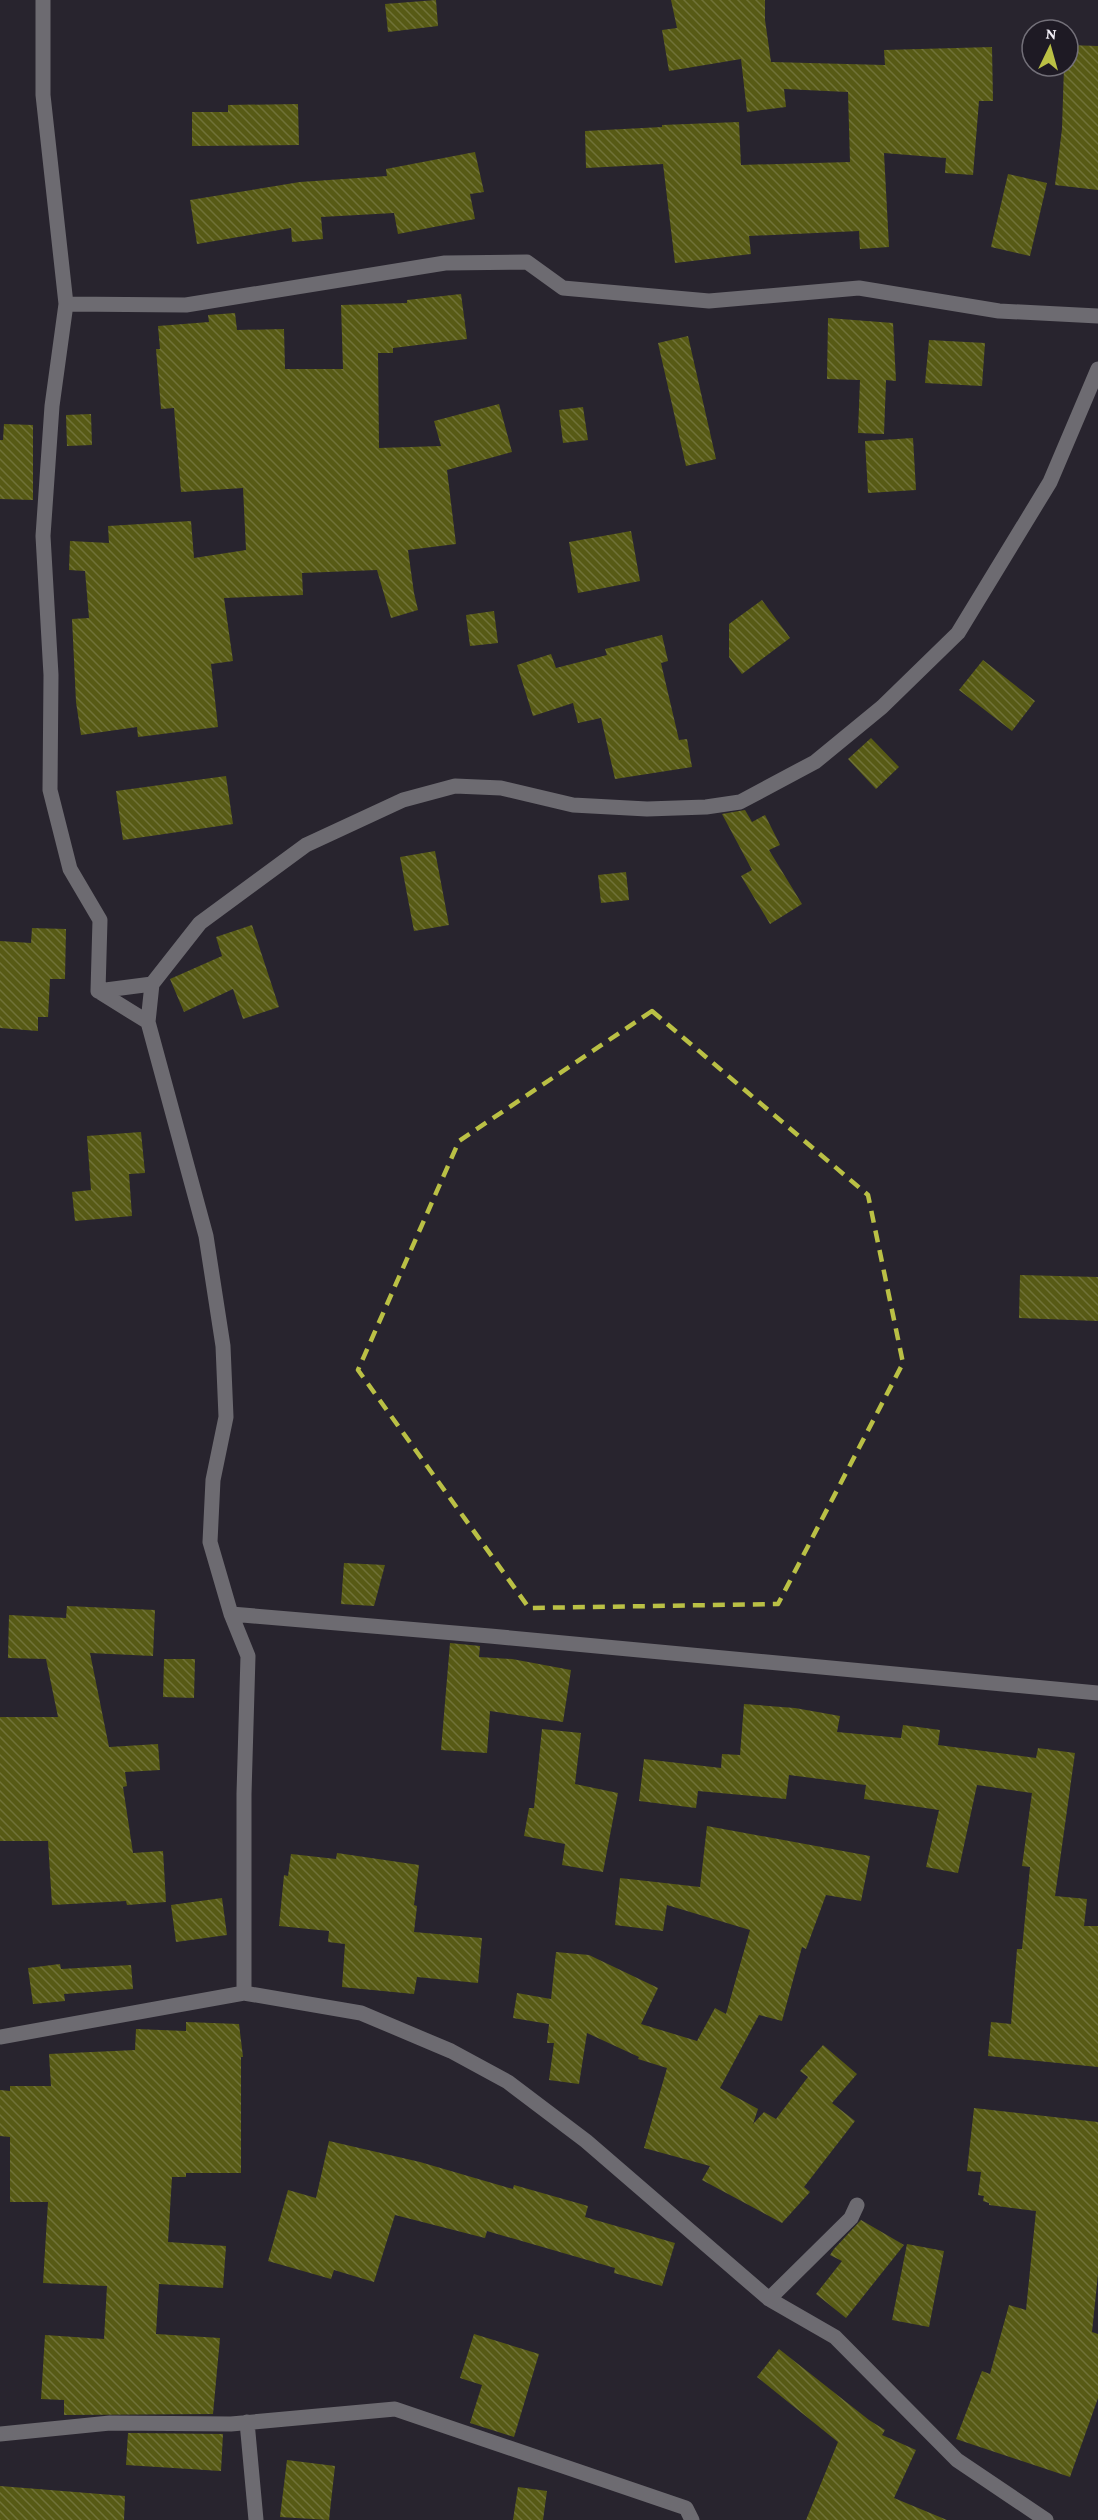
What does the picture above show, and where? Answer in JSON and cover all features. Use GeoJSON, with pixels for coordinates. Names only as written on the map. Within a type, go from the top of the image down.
{"type":"FeatureCollection","features":[{"type":"Feature","properties":{"kind":"street"},"geometry":{"type":"LineString","coordinates":[[43,0],[43,95],[66,304],[52,406],[43,536],[51,675],[50,790],[70,868],[100,920],[99,991]]}},
{"type":"Feature","properties":{"kind":"street"},"geometry":{"type":"LineString","coordinates":[[66,304],[186,305],[446,263],[527,262],[563,288],[709,301],[858,288],[999,311],[1098,316]]}},
{"type":"Feature","properties":{"kind":"street"},"geometry":{"type":"LineString","coordinates":[[244,1993],[244,1794],[248,1656],[231,1614],[210,1542],[213,1480],[226,1417],[223,1346],[206,1236],[148,1022],[152,984],[200,923],[306,845],[403,800],[455,786],[501,788],[573,805],[647,809],[706,807],[740,802],[815,762],[882,707],[958,633],[1050,482],[1098,369]]}},
{"type":"Feature","properties":{"kind":"street"},"geometry":{"type":"LineString","coordinates":[[99,991],[152,984]]}},
{"type":"Feature","properties":{"kind":"street"},"geometry":{"type":"LineString","coordinates":[[99,991],[148,1022]]}},
{"type":"Feature","properties":{"kind":"street"},"geometry":{"type":"LineString","coordinates":[[231,1614],[1098,1693]]}},
{"type":"Feature","properties":{"kind":"street"},"geometry":{"type":"LineString","coordinates":[[0,2037],[244,1993],[361,2013],[451,2051],[508,2082],[586,2141],[769,2299],[835,2337],[957,2460],[1046,2520]]}},
{"type":"Feature","properties":{"kind":"street"},"geometry":{"type":"LineString","coordinates":[[769,2299],[851,2218],[857,2205]]}},
{"type":"Feature","properties":{"kind":"street"},"geometry":{"type":"LineString","coordinates":[[0,2434],[110,2422],[231,2424],[394,2409],[686,2508],[692,2520]]}},
{"type":"Feature","properties":{"kind":"street"},"geometry":{"type":"LineString","coordinates":[[247,2422],[256,2520]]}},
{"type":"Feature","properties":{"kind":"highlighted area"},"geometry":{"type":"Polygon","coordinates":[[[652,1011],[868,1195],[903,1363],[778,1604],[529,1608],[358,1370],[459,1141],[652,1011]]]}},
{"type":"Feature","properties":{"kind":"building"},"geometry":{"type":"Polygon","coordinates":[[[436,0],[438,26],[388,32],[385,4],[436,0]]]}},
{"type":"Feature","properties":{"kind":"building"},"geometry":{"type":"Polygon","coordinates":[[[671,0],[765,0],[765,20],[771,62],[885,65],[884,50],[992,47],[993,101],[979,101],[973,175],[945,173],[946,158],[884,153],[889,247],[860,249],[859,231],[749,236],[751,254],[675,263],[663,164],[586,168],[585,131],[739,122],[741,165],[850,162],[848,92],[784,89],[786,107],[747,112],[741,59],[669,71],[662,30],[677,28],[671,0]]]}},
{"type":"Feature","properties":{"kind":"building"},"geometry":{"type":"Polygon","coordinates":[[[1080,45],[1098,46],[1098,190],[1055,185],[1062,129],[1064,78],[1080,78],[1080,45]]]}},
{"type":"Feature","properties":{"kind":"building"},"geometry":{"type":"Polygon","coordinates":[[[298,104],[299,145],[192,146],[192,112],[228,112],[228,105],[298,104]]]}},
{"type":"Feature","properties":{"kind":"building"},"geometry":{"type":"Polygon","coordinates":[[[475,152],[484,192],[470,194],[475,219],[398,234],[394,213],[321,217],[323,239],[292,242],[291,228],[197,244],[190,200],[300,182],[387,176],[386,169],[475,152]]]}},
{"type":"Feature","properties":{"kind":"building"},"geometry":{"type":"Polygon","coordinates":[[[1008,174],[1047,183],[1030,256],[991,247],[1008,174]]]}},
{"type":"Feature","properties":{"kind":"building"},"geometry":{"type":"Polygon","coordinates":[[[461,294],[467,339],[393,348],[393,353],[378,353],[379,448],[441,446],[434,421],[499,404],[512,452],[447,470],[456,544],[408,550],[418,610],[391,618],[377,570],[302,573],[303,595],[224,598],[233,661],[211,664],[218,727],[138,737],[137,727],[81,735],[76,702],[72,619],[89,618],[85,571],[69,570],[70,541],[109,543],[108,526],[191,521],[194,558],[246,550],[243,488],[181,492],[174,408],[161,409],[156,349],[160,349],[158,326],[209,322],[208,315],[235,313],[237,330],[284,329],[285,369],[343,369],[341,305],[407,303],[407,300],[461,294]]]}},
{"type":"Feature","properties":{"kind":"building"},"geometry":{"type":"Polygon","coordinates":[[[828,318],[893,323],[896,381],[886,380],[884,434],[858,433],[860,380],[827,379],[828,318]]]}},
{"type":"Feature","properties":{"kind":"building"},"geometry":{"type":"Polygon","coordinates":[[[688,336],[716,459],[686,466],[658,343],[688,336]]]}},
{"type":"Feature","properties":{"kind":"building"},"geometry":{"type":"Polygon","coordinates":[[[929,340],[985,343],[982,386],[925,383],[929,340]]]}},
{"type":"Feature","properties":{"kind":"building"},"geometry":{"type":"Polygon","coordinates":[[[583,407],[588,440],[563,443],[559,410],[583,407]]]}},
{"type":"Feature","properties":{"kind":"building"},"geometry":{"type":"Polygon","coordinates":[[[91,414],[92,445],[67,446],[66,415],[91,414]]]}},
{"type":"Feature","properties":{"kind":"building"},"geometry":{"type":"Polygon","coordinates":[[[4,424],[33,425],[33,500],[0,499],[0,440],[3,440],[4,424]]]}},
{"type":"Feature","properties":{"kind":"building"},"geometry":{"type":"Polygon","coordinates":[[[913,438],[916,490],[868,493],[865,441],[913,438]]]}},
{"type":"Feature","properties":{"kind":"building"},"geometry":{"type":"Polygon","coordinates":[[[631,531],[640,581],[578,593],[569,542],[631,531]]]}},
{"type":"Feature","properties":{"kind":"building"},"geometry":{"type":"Polygon","coordinates":[[[762,600],[790,638],[742,674],[729,657],[729,624],[762,600]]]}},
{"type":"Feature","properties":{"kind":"building"},"geometry":{"type":"Polygon","coordinates":[[[494,611],[498,643],[470,646],[466,615],[494,611]]]}},
{"type":"Feature","properties":{"kind":"building"},"geometry":{"type":"Polygon","coordinates":[[[662,635],[668,661],[661,663],[679,740],[687,739],[692,767],[615,779],[601,718],[578,723],[573,703],[533,716],[517,665],[551,654],[556,668],[607,655],[605,649],[662,635]]]}},
{"type":"Feature","properties":{"kind":"building"},"geometry":{"type":"Polygon","coordinates":[[[983,660],[1035,701],[1012,731],[959,690],[983,660]]]}},
{"type":"Feature","properties":{"kind":"building"},"geometry":{"type":"Polygon","coordinates":[[[871,738],[899,767],[876,789],[848,759],[871,738]]]}},
{"type":"Feature","properties":{"kind":"building"},"geometry":{"type":"Polygon","coordinates":[[[226,776],[233,824],[123,840],[116,791],[226,776]]]}},
{"type":"Feature","properties":{"kind":"building"},"geometry":{"type":"Polygon","coordinates":[[[745,810],[752,822],[765,815],[780,845],[769,850],[802,904],[770,924],[741,876],[752,870],[722,814],[745,810]]]}},
{"type":"Feature","properties":{"kind":"building"},"geometry":{"type":"Polygon","coordinates":[[[435,851],[449,925],[414,931],[400,857],[435,851]]]}},
{"type":"Feature","properties":{"kind":"building"},"geometry":{"type":"Polygon","coordinates":[[[626,872],[629,900],[601,903],[598,875],[626,872]]]}},
{"type":"Feature","properties":{"kind":"building"},"geometry":{"type":"Polygon","coordinates":[[[252,925],[279,1007],[243,1019],[233,989],[184,1012],[170,979],[222,956],[216,937],[252,925]]]}},
{"type":"Feature","properties":{"kind":"building"},"geometry":{"type":"Polygon","coordinates":[[[32,928],[66,929],[65,979],[50,979],[48,1017],[38,1017],[38,1031],[0,1028],[0,941],[31,943],[32,928]]]}},
{"type":"Feature","properties":{"kind":"building"},"geometry":{"type":"Polygon","coordinates":[[[141,1132],[145,1173],[129,1174],[132,1216],[75,1221],[72,1192],[91,1190],[87,1136],[141,1132]]]}},
{"type":"Feature","properties":{"kind":"building"},"geometry":{"type":"Polygon","coordinates":[[[1020,1275],[1098,1277],[1098,1321],[1019,1318],[1020,1275]]]}},
{"type":"Feature","properties":{"kind":"building"},"geometry":{"type":"Polygon","coordinates":[[[344,1563],[385,1565],[374,1606],[341,1604],[344,1563]]]}},
{"type":"Feature","properties":{"kind":"building"},"geometry":{"type":"Polygon","coordinates":[[[67,1606],[155,1610],[153,1656],[90,1653],[109,1747],[158,1744],[160,1770],[125,1772],[127,1786],[123,1787],[133,1853],[163,1851],[166,1902],[127,1905],[126,1901],[52,1905],[48,1841],[0,1841],[0,1717],[58,1717],[46,1659],[8,1658],[9,1615],[66,1618],[67,1606]]]}},
{"type":"Feature","properties":{"kind":"building"},"geometry":{"type":"Polygon","coordinates":[[[450,1643],[480,1646],[479,1657],[512,1659],[571,1670],[563,1722],[490,1711],[487,1753],[441,1750],[450,1643]]]}},
{"type":"Feature","properties":{"kind":"building"},"geometry":{"type":"Polygon","coordinates":[[[164,1659],[195,1659],[194,1698],[163,1697],[164,1659]]]}},
{"type":"Feature","properties":{"kind":"building"},"geometry":{"type":"Polygon","coordinates":[[[744,1704],[795,1708],[840,1716],[837,1732],[901,1738],[903,1725],[940,1730],[938,1745],[1036,1758],[1038,1748],[1075,1753],[1055,1896],[1087,1899],[1084,1926],[1098,1926],[1098,2067],[988,2056],[991,2022],[1011,2024],[1017,1949],[1022,1949],[1030,1867],[1022,1866],[1032,1793],[977,1785],[958,1873],[926,1867],[939,1810],[864,1799],[866,1785],[789,1775],[786,1799],[698,1791],[696,1808],[639,1801],[644,1759],[721,1768],[722,1754],[740,1755],[744,1704]]]}},
{"type":"Feature","properties":{"kind":"building"},"geometry":{"type":"Polygon","coordinates":[[[542,1729],[581,1733],[575,1784],[618,1793],[603,1872],[562,1865],[565,1844],[524,1836],[529,1808],[534,1808],[542,1729]]]}},
{"type":"Feature","properties":{"kind":"building"},"geometry":{"type":"Polygon","coordinates":[[[707,1826],[870,1856],[861,1901],[826,1895],[806,1949],[802,1947],[782,2021],[759,2015],[720,2088],[758,2109],[753,2124],[764,2112],[776,2119],[808,2077],[800,2071],[823,2045],[857,2074],[832,2103],[855,2121],[804,2187],[810,2192],[782,2223],[702,2180],[710,2166],[644,2148],[667,2068],[638,2059],[639,2057],[587,2033],[579,2084],[549,2080],[554,2043],[547,2043],[549,2024],[513,2018],[517,1993],[551,1999],[556,1952],[589,1955],[658,1988],[641,2024],[697,2041],[715,2008],[726,2014],[750,1930],[667,1905],[663,1931],[615,1925],[620,1878],[700,1887],[707,1826]]]}},
{"type":"Feature","properties":{"kind":"building"},"geometry":{"type":"Polygon","coordinates":[[[337,1853],[419,1865],[414,1905],[417,1906],[414,1932],[482,1938],[478,1983],[417,1977],[414,1994],[342,1987],[345,1944],[328,1942],[329,1931],[279,1926],[284,1875],[288,1876],[291,1854],[336,1859],[337,1853]]]}},
{"type":"Feature","properties":{"kind":"building"},"geometry":{"type":"Polygon","coordinates":[[[222,1898],[227,1935],[176,1942],[171,1905],[222,1898]]]}},
{"type":"Feature","properties":{"kind":"building"},"geometry":{"type":"Polygon","coordinates":[[[60,1964],[61,1969],[131,1965],[133,1989],[64,1994],[65,2001],[33,2004],[28,1968],[60,1964]]]}},
{"type":"Feature","properties":{"kind":"building"},"geometry":{"type":"Polygon","coordinates":[[[186,2022],[239,2024],[243,2057],[241,2057],[241,2173],[186,2173],[186,2177],[172,2177],[168,2242],[226,2246],[223,2288],[159,2284],[156,2334],[220,2338],[213,2414],[64,2415],[64,2400],[41,2399],[45,2335],[104,2339],[107,2286],[43,2283],[48,2202],[10,2202],[10,2137],[0,2136],[0,2090],[10,2091],[10,2086],[51,2086],[49,2054],[135,2050],[136,2029],[186,2031],[186,2022]]]}},
{"type":"Feature","properties":{"kind":"building"},"geometry":{"type":"Polygon","coordinates":[[[974,2108],[1098,2122],[1098,2274],[1092,2332],[1098,2334],[1098,2398],[1070,2477],[956,2439],[982,2371],[990,2374],[1009,2305],[1026,2310],[1036,2211],[989,2205],[983,2201],[984,2196],[978,2195],[981,2172],[967,2171],[974,2108]]]}},
{"type":"Feature","properties":{"kind":"building"},"geometry":{"type":"Polygon","coordinates":[[[329,2141],[420,2162],[513,2189],[514,2185],[588,2206],[585,2217],[675,2243],[662,2286],[614,2273],[615,2268],[487,2231],[485,2238],[395,2215],[374,2282],[334,2270],[331,2279],[268,2261],[288,2190],[316,2198],[329,2141]]]}},
{"type":"Feature","properties":{"kind":"building"},"geometry":{"type":"Polygon","coordinates":[[[861,2220],[904,2245],[846,2318],[816,2294],[842,2261],[830,2255],[861,2220]]]}},
{"type":"Feature","properties":{"kind":"building"},"geometry":{"type":"Polygon","coordinates":[[[907,2244],[944,2251],[929,2327],[892,2320],[907,2244]]]}},
{"type":"Feature","properties":{"kind":"building"},"geometry":{"type":"Polygon","coordinates":[[[474,2334],[539,2354],[514,2437],[470,2423],[482,2385],[460,2378],[474,2334]]]}},
{"type":"Feature","properties":{"kind":"building"},"geometry":{"type":"Polygon","coordinates":[[[779,2349],[885,2430],[882,2435],[916,2450],[894,2498],[947,2520],[806,2520],[838,2442],[757,2377],[779,2349]]]}},
{"type":"Feature","properties":{"kind":"building"},"geometry":{"type":"Polygon","coordinates":[[[128,2433],[223,2434],[221,2471],[126,2465],[128,2433]]]}},
{"type":"Feature","properties":{"kind":"building"},"geometry":{"type":"Polygon","coordinates":[[[287,2460],[335,2466],[329,2520],[280,2517],[287,2460]]]}},
{"type":"Feature","properties":{"kind":"building"},"geometry":{"type":"Polygon","coordinates":[[[0,2486],[125,2496],[124,2520],[0,2520],[0,2486]]]}},
{"type":"Feature","properties":{"kind":"building"},"geometry":{"type":"Polygon","coordinates":[[[518,2487],[547,2491],[543,2520],[513,2520],[518,2487]]]}}]}
